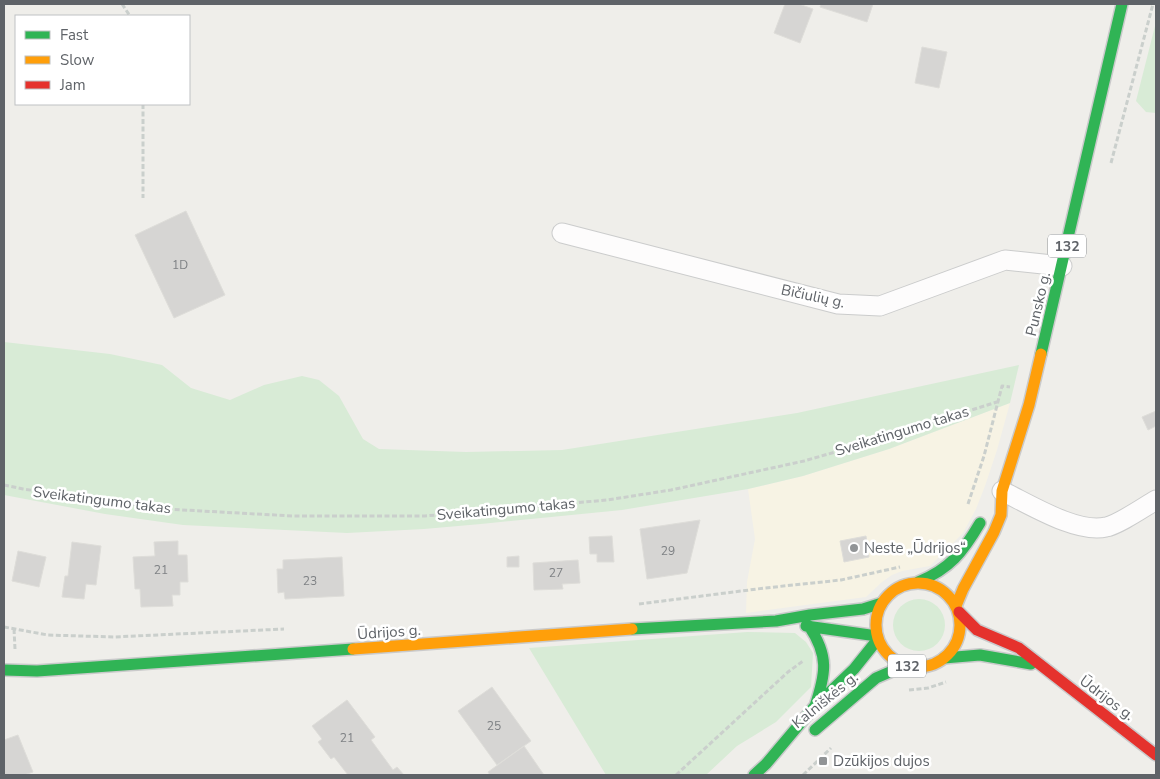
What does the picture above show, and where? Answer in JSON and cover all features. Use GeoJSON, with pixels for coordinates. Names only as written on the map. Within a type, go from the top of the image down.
{"type":"FeatureCollection","features":[{"type":"Feature","properties":{"kind":"main road","name":"Punsko g."},"geometry":{"type":"LineString","coordinates":[[944,658],[957,642],[961,622],[957,609],[1001,514],[1002,491],[1030,405],[1122,4]]}},
{"type":"Feature","properties":{"kind":"main road","name":"Punsko g."},"geometry":{"type":"LineString","coordinates":[[882,603],[897,588],[942,572],[953,562],[965,548],[1002,491]]}},
{"type":"Feature","properties":{"kind":"main road"},"geometry":{"type":"LineString","coordinates":[[918,582],[940,588],[950,596],[957,609]]}},
{"type":"Feature","properties":{"kind":"main road","name":"Ūdrijos g."},"geometry":{"type":"LineString","coordinates":[[4,670],[37,671],[776,620],[810,614],[863,609],[882,603]]}},
{"type":"Feature","properties":{"kind":"main road","name":"132"},"geometry":{"type":"LineString","coordinates":[[882,603],[877,614],[876,625],[878,638],[889,656],[896,662],[916,667],[936,664],[944,658]]}},
{"type":"Feature","properties":{"kind":"main road","name":"Ūdrijos g."},"geometry":{"type":"LineString","coordinates":[[957,609],[977,630],[1019,648],[1156,755]]}},
{"type":"Feature","properties":{"kind":"main road","name":"Ūdrijos g."},"geometry":{"type":"LineString","coordinates":[[776,620],[878,638]]}},
{"type":"Feature","properties":{"kind":"main road"},"geometry":{"type":"LineString","coordinates":[[809,626],[819,640],[824,652],[825,667],[824,683],[814,707]]}},
{"type":"Feature","properties":{"kind":"main road","name":"Kalniškės g."},"geometry":{"type":"LineString","coordinates":[[754,775],[766,764],[814,707],[854,669],[878,638]]}},
{"type":"Feature","properties":{"kind":"main road","name":"Ūdrijos g."},"geometry":{"type":"LineString","coordinates":[[944,658],[980,656],[1040,665]]}},
{"type":"Feature","properties":{"kind":"main road","name":"Kalniškės g."},"geometry":{"type":"LineString","coordinates":[[766,764],[818,728],[876,678],[906,665]]}},
{"type":"Feature","properties":{"kind":"street","name":"Bičiulių g."},"geometry":{"type":"LineString","coordinates":[[562,233],[838,304],[880,306],[1005,260],[1062,266]]}},
{"type":"Feature","properties":{"kind":"street"},"geometry":{"type":"LineString","coordinates":[[1002,491],[1072,524],[1089,529],[1107,527],[1156,500]]}},
{"type":"Feature","properties":{"kind":"path"},"geometry":{"type":"LineString","coordinates":[[122,4],[129,15]]}},
{"type":"Feature","properties":{"kind":"path"},"geometry":{"type":"LineString","coordinates":[[1110,166],[1153,4]]}},
{"type":"Feature","properties":{"kind":"path"},"geometry":{"type":"LineString","coordinates":[[142,105],[142,198]]}},
{"type":"Feature","properties":{"kind":"path","name":"Sveikatingumo takas"},"geometry":{"type":"LineString","coordinates":[[4,485],[23,490],[165,509],[293,516],[435,515],[607,500],[747,475],[870,442],[997,402],[984,456],[966,508]]}},
{"type":"Feature","properties":{"kind":"path"},"geometry":{"type":"LineString","coordinates":[[631,605],[841,580],[903,566]]}},
{"type":"Feature","properties":{"kind":"path"},"geometry":{"type":"LineString","coordinates":[[4,627],[48,635],[114,637],[291,629]]}},
{"type":"Feature","properties":{"kind":"path"},"geometry":{"type":"LineString","coordinates":[[676,775],[788,672],[806,659],[824,652]]}},
{"type":"Feature","properties":{"kind":"path"},"geometry":{"type":"LineString","coordinates":[[907,690],[928,688],[952,678]]}},
{"type":"Feature","properties":{"kind":"path"},"geometry":{"type":"LineString","coordinates":[[803,775],[832,748]]}},
{"type":"Feature","properties":{"kind":"shaded area"},"geometry":{"type":"Polygon","coordinates":[[[1010,403],[997,450],[976,509],[963,533],[930,566],[902,571],[892,575],[866,597],[746,613],[747,582],[755,539],[748,489],[803,476],[889,449],[1010,403]]]}},
{"type":"Feature","properties":{"kind":"green space"},"geometry":{"type":"Polygon","coordinates":[[[1156,22],[1156,113],[1146,112],[1136,101],[1156,22]]]}},
{"type":"Feature","properties":{"kind":"green space"},"geometry":{"type":"Polygon","coordinates":[[[4,342],[110,354],[162,365],[191,388],[230,400],[264,385],[302,376],[319,380],[339,396],[363,439],[379,449],[466,452],[562,450],[797,413],[1019,365],[1010,403],[889,449],[803,476],[748,489],[622,510],[424,529],[347,533],[183,525],[105,514],[4,495],[4,342]]]}},
{"type":"Feature","properties":{"kind":"green space"},"geometry":{"type":"Polygon","coordinates":[[[914,599],[924,599],[938,606],[945,620],[945,630],[938,644],[924,651],[914,651],[904,647],[897,640],[893,630],[893,620],[897,610],[904,603],[914,599]]]}},
{"type":"Feature","properties":{"kind":"green space"},"geometry":{"type":"Polygon","coordinates":[[[747,632],[795,633],[806,642],[813,653],[811,687],[776,722],[737,746],[706,775],[606,775],[529,648],[747,632]]]}},
{"type":"Feature","properties":{"kind":"building"},"geometry":{"type":"Polygon","coordinates":[[[785,4],[799,4],[813,9],[800,43],[774,33],[785,4]]]}},
{"type":"Feature","properties":{"kind":"building"},"geometry":{"type":"Polygon","coordinates":[[[821,4],[873,4],[867,22],[820,7],[821,4]]]}},
{"type":"Feature","properties":{"kind":"building"},"geometry":{"type":"Polygon","coordinates":[[[922,47],[947,52],[939,88],[915,83],[922,47]]]}},
{"type":"Feature","properties":{"kind":"building"},"geometry":{"type":"Polygon","coordinates":[[[186,211],[225,295],[174,318],[135,235],[186,211]]]}},
{"type":"Feature","properties":{"kind":"building"},"geometry":{"type":"Polygon","coordinates":[[[1156,411],[1156,426],[1148,430],[1142,417],[1156,411]]]}},
{"type":"Feature","properties":{"kind":"building"},"geometry":{"type":"Polygon","coordinates":[[[700,520],[687,573],[647,579],[640,529],[700,520]]]}},
{"type":"Feature","properties":{"kind":"building"},"geometry":{"type":"Polygon","coordinates":[[[612,536],[614,562],[597,562],[597,554],[590,554],[589,537],[612,536]]]}},
{"type":"Feature","properties":{"kind":"building"},"geometry":{"type":"Polygon","coordinates":[[[866,536],[869,557],[844,562],[840,541],[866,536]]]}},
{"type":"Feature","properties":{"kind":"building"},"geometry":{"type":"Polygon","coordinates":[[[178,541],[178,555],[187,555],[188,582],[180,582],[180,595],[172,595],[173,606],[141,607],[140,589],[135,589],[133,557],[155,556],[154,542],[178,541]]]}},
{"type":"Feature","properties":{"kind":"building"},"geometry":{"type":"Polygon","coordinates":[[[72,542],[101,546],[96,585],[86,584],[84,599],[62,597],[65,576],[68,576],[72,542]]]}},
{"type":"Feature","properties":{"kind":"building"},"geometry":{"type":"Polygon","coordinates":[[[18,551],[46,557],[39,587],[12,581],[18,551]]]}},
{"type":"Feature","properties":{"kind":"building"},"geometry":{"type":"Polygon","coordinates":[[[519,556],[519,567],[507,567],[507,557],[519,556]]]}},
{"type":"Feature","properties":{"kind":"building"},"geometry":{"type":"Polygon","coordinates":[[[342,557],[344,596],[285,599],[284,592],[278,593],[277,569],[283,569],[283,560],[342,557]]]}},
{"type":"Feature","properties":{"kind":"building"},"geometry":{"type":"Polygon","coordinates":[[[578,560],[580,583],[562,584],[563,589],[534,590],[533,563],[578,560]]]}},
{"type":"Feature","properties":{"kind":"building"},"geometry":{"type":"Polygon","coordinates":[[[492,687],[531,741],[497,765],[458,711],[492,687]]]}},
{"type":"Feature","properties":{"kind":"building"},"geometry":{"type":"Polygon","coordinates":[[[347,700],[375,737],[371,740],[393,770],[397,767],[404,775],[348,775],[334,757],[331,759],[318,742],[322,739],[312,726],[347,700]]]}},
{"type":"Feature","properties":{"kind":"building"},"geometry":{"type":"Polygon","coordinates":[[[18,735],[33,772],[24,775],[4,775],[4,740],[18,735]]]}},
{"type":"Feature","properties":{"kind":"building"},"geometry":{"type":"Polygon","coordinates":[[[524,746],[544,775],[490,775],[488,772],[524,746]]]}},
{"type":"Feature","properties":{"kind":"traffic: fast"},"geometry":{"type":"LineString","coordinates":[[1041,354],[1122,4]]}},
{"type":"Feature","properties":{"kind":"traffic: fast"},"geometry":{"type":"LineString","coordinates":[[918,582],[939,571],[955,558],[968,543],[980,523]]}},
{"type":"Feature","properties":{"kind":"traffic: fast"},"geometry":{"type":"LineString","coordinates":[[632,629],[776,621],[863,609],[882,603]]}},
{"type":"Feature","properties":{"kind":"traffic: fast"},"geometry":{"type":"LineString","coordinates":[[806,626],[877,636]]}},
{"type":"Feature","properties":{"kind":"traffic: fast"},"geometry":{"type":"LineString","coordinates":[[809,626],[820,647],[824,665],[822,684],[815,706]]}},
{"type":"Feature","properties":{"kind":"traffic: fast"},"geometry":{"type":"LineString","coordinates":[[754,775],[766,764],[814,707],[854,669],[878,639]]}},
{"type":"Feature","properties":{"kind":"traffic: fast"},"geometry":{"type":"LineString","coordinates":[[4,670],[37,671],[353,649]]}},
{"type":"Feature","properties":{"kind":"traffic: fast"},"geometry":{"type":"LineString","coordinates":[[944,658],[980,655],[1031,664]]}},
{"type":"Feature","properties":{"kind":"traffic: fast"},"geometry":{"type":"LineString","coordinates":[[815,730],[876,678],[906,665]]}},
{"type":"Feature","properties":{"kind":"traffic: slow"},"geometry":{"type":"LineString","coordinates":[[956,606],[1001,515],[1002,491],[1029,405],[1041,354]]}},
{"type":"Feature","properties":{"kind":"traffic: slow"},"geometry":{"type":"LineString","coordinates":[[918,583],[934,586],[948,595],[957,609],[960,625],[957,641],[948,655],[934,664],[918,667],[902,664],[888,655],[879,641],[876,625],[879,609],[888,595],[902,586],[918,583]]}},
{"type":"Feature","properties":{"kind":"traffic: slow"},"geometry":{"type":"LineString","coordinates":[[353,649],[632,629]]}},
{"type":"Feature","properties":{"kind":"traffic: jam"},"geometry":{"type":"LineString","coordinates":[[959,612],[977,630],[1019,648],[1156,755]]}},
{"type":"Feature","properties":{"kind":"place","name":"Neste „Ūdrijos“"},"geometry":{"type":"Point","coordinates":[854,548]}},
{"type":"Feature","properties":{"kind":"place","name":"Dzūkijos dujos"},"geometry":{"type":"Point","coordinates":[823,761]}}]}
